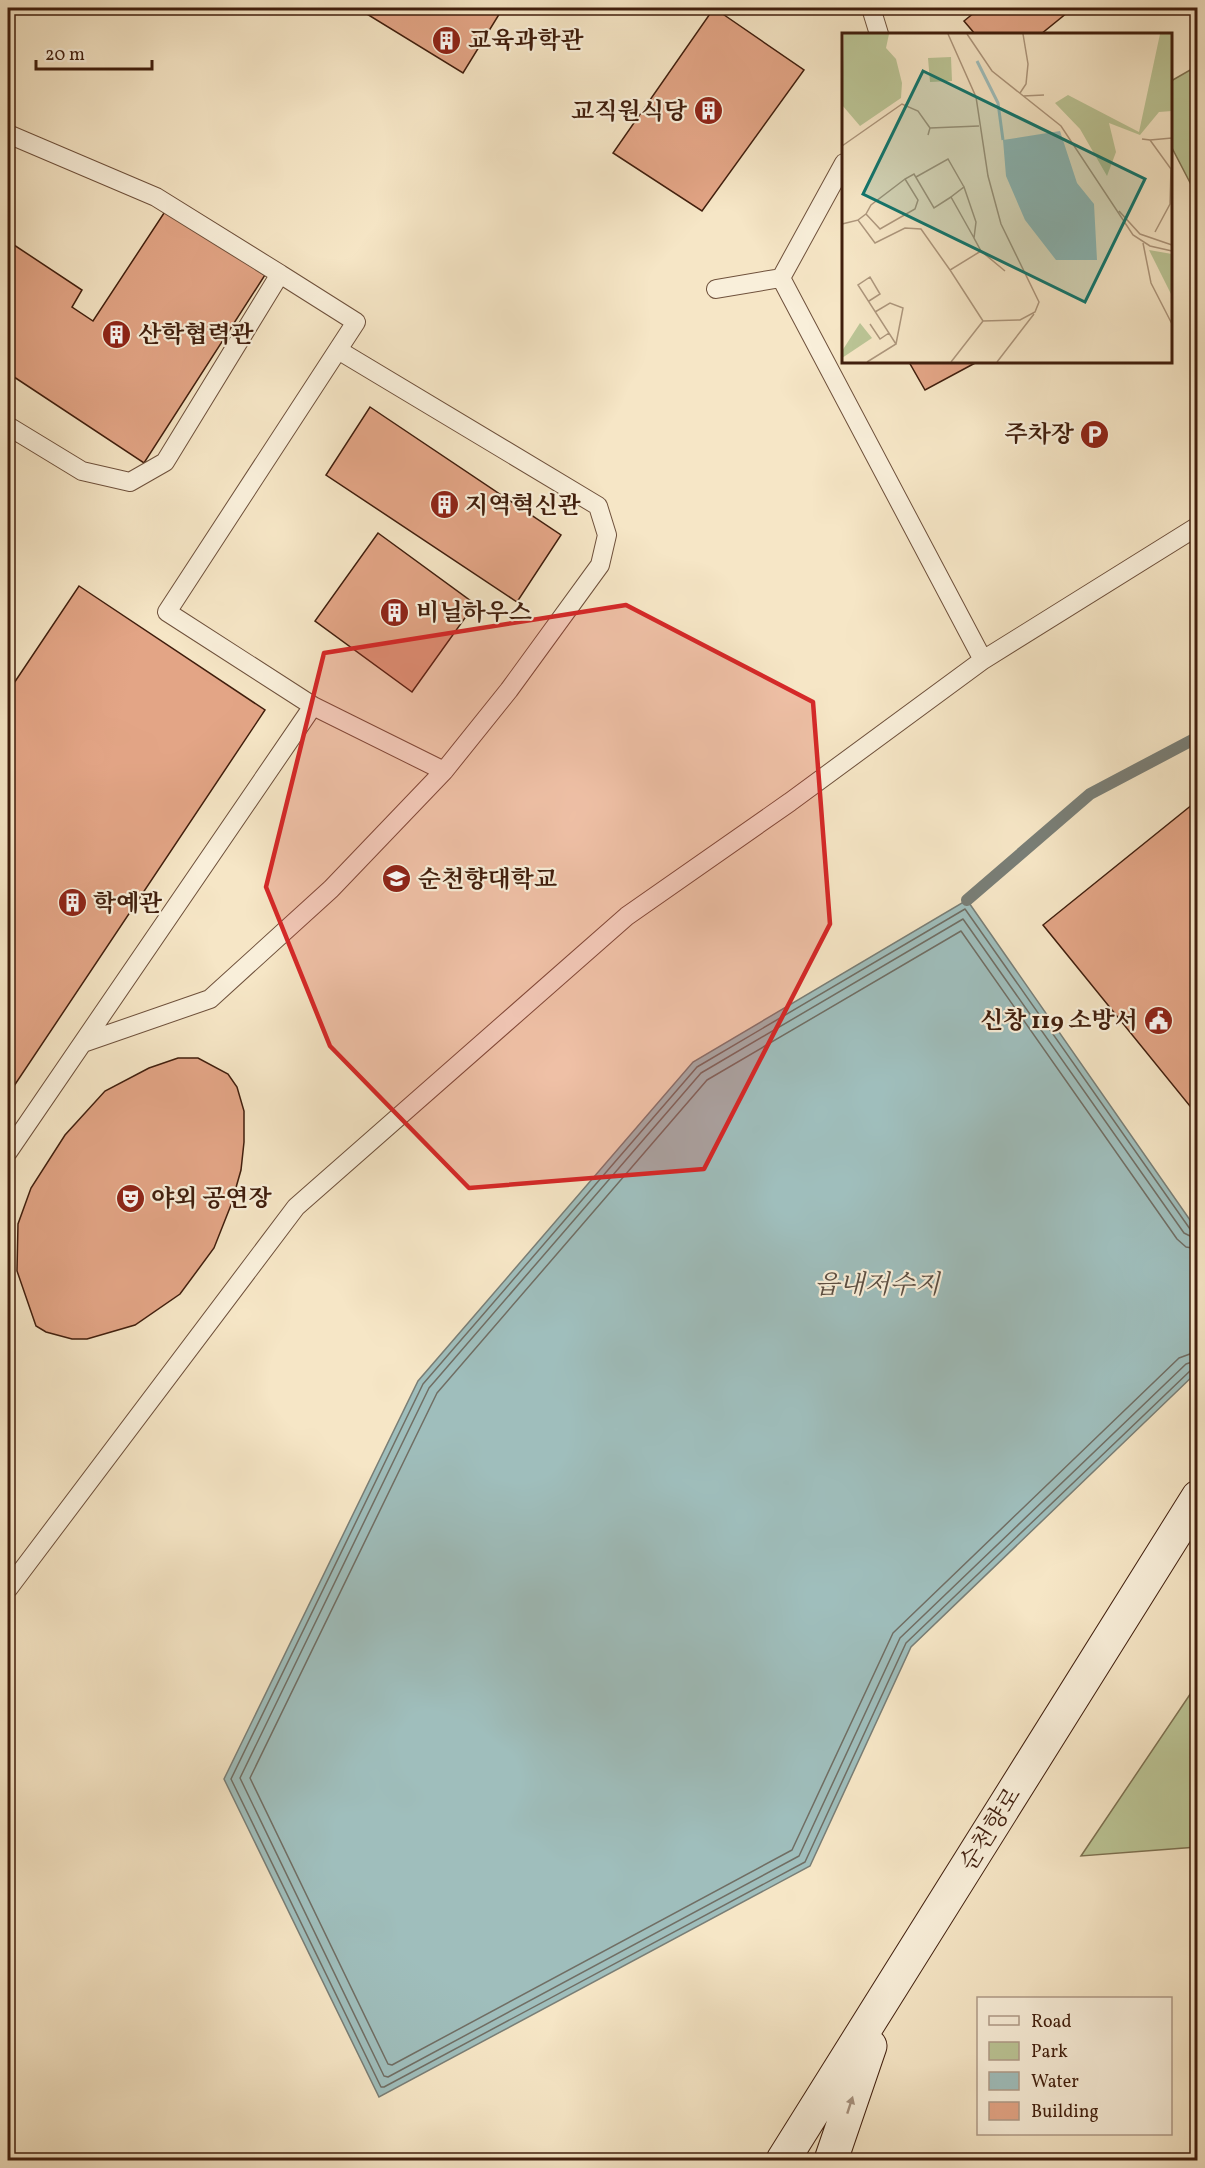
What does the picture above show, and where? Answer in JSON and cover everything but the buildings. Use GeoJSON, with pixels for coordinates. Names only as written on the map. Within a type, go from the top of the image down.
{"type":"FeatureCollection","features":[{"type":"Feature","properties":{"kind":"main road","name":"순천향로"},"geometry":{"type":"LineString","coordinates":[[783,2160],[1197,1497]]}},
{"type":"Feature","properties":{"kind":"main road"},"geometry":{"type":"LineString","coordinates":[[831,2160],[887,1994]]}},
{"type":"Feature","properties":{"kind":"lane"},"geometry":{"type":"LineString","coordinates":[[871,8],[879,33]]}},
{"type":"Feature","properties":{"kind":"lane"},"geometry":{"type":"LineString","coordinates":[[8,134],[156,197],[356,322],[167,612],[313,706],[444,771]]}},
{"type":"Feature","properties":{"kind":"lane"},"geometry":{"type":"LineString","coordinates":[[781,278],[842,166]]}},
{"type":"Feature","properties":{"kind":"lane"},"geometry":{"type":"LineString","coordinates":[[8,426],[82,471],[130,482],[165,462],[280,274]]}},
{"type":"Feature","properties":{"kind":"lane"},"geometry":{"type":"LineString","coordinates":[[716,289],[781,278]]}},
{"type":"Feature","properties":{"kind":"lane"},"geometry":{"type":"LineString","coordinates":[[781,278],[983,660]]}},
{"type":"Feature","properties":{"kind":"lane"},"geometry":{"type":"LineString","coordinates":[[83,1042],[210,999],[331,889],[444,771],[509,690],[600,565],[607,535],[598,506],[338,350]]}},
{"type":"Feature","properties":{"kind":"lane"},"geometry":{"type":"LineString","coordinates":[[8,1589],[296,1207],[627,916],[790,802],[983,660],[1197,526]]}},
{"type":"Feature","properties":{"kind":"lane"},"geometry":{"type":"LineString","coordinates":[[8,1152],[313,706]]}},
{"type":"Feature","properties":{"kind":"highlighted area"},"geometry":{"type":"Polygon","coordinates":[[[626,605],[813,702],[830,924],[704,1169],[469,1188],[330,1046],[266,887],[324,653],[626,605]]]}},
{"type":"Feature","properties":{"kind":"green space"},"geometry":{"type":"Polygon","coordinates":[[[1197,66],[1197,196],[1172,148],[1172,80],[1197,66]]]}},
{"type":"Feature","properties":{"kind":"green space"},"geometry":{"type":"Polygon","coordinates":[[[1197,1684],[1197,1847],[1081,1856],[1197,1684]]]}},
{"type":"Feature","properties":{"kind":"water","name":"읍내저수지"},"geometry":{"type":"Polygon","coordinates":[[[967,900],[1197,1230],[1197,1372],[911,1647],[810,1866],[379,2097],[224,1779],[418,1381],[693,1062],[967,900]]]}},
{"type":"Feature","properties":{"kind":"waterway"},"geometry":{"type":"LineString","coordinates":[[967,900],[1090,794],[1198,737]]}},
{"type":"Feature","properties":{"kind":"place","name":"교육과학관"},"geometry":{"type":"Point","coordinates":[447,40]}},
{"type":"Feature","properties":{"kind":"place","name":"교직원식당"},"geometry":{"type":"Point","coordinates":[708,111]}},
{"type":"Feature","properties":{"kind":"place","name":"산학협력관"},"geometry":{"type":"Point","coordinates":[117,334]}},
{"type":"Feature","properties":{"kind":"place","name":"주차장"},"geometry":{"type":"Point","coordinates":[1095,434]}},
{"type":"Feature","properties":{"kind":"place","name":"지역혁신관"},"geometry":{"type":"Point","coordinates":[444,505]}},
{"type":"Feature","properties":{"kind":"place","name":"비닐하우스"},"geometry":{"type":"Point","coordinates":[395,612]}},
{"type":"Feature","properties":{"kind":"place","name":"순천향대학교"},"geometry":{"type":"Point","coordinates":[397,879]}},
{"type":"Feature","properties":{"kind":"place","name":"학예관"},"geometry":{"type":"Point","coordinates":[72,903]}},
{"type":"Feature","properties":{"kind":"place","name":"신창 119 소방서"},"geometry":{"type":"Point","coordinates":[1159,1020]}},
{"type":"Feature","properties":{"kind":"place","name":"야외 공연장"},"geometry":{"type":"Point","coordinates":[130,1198]}}]}
